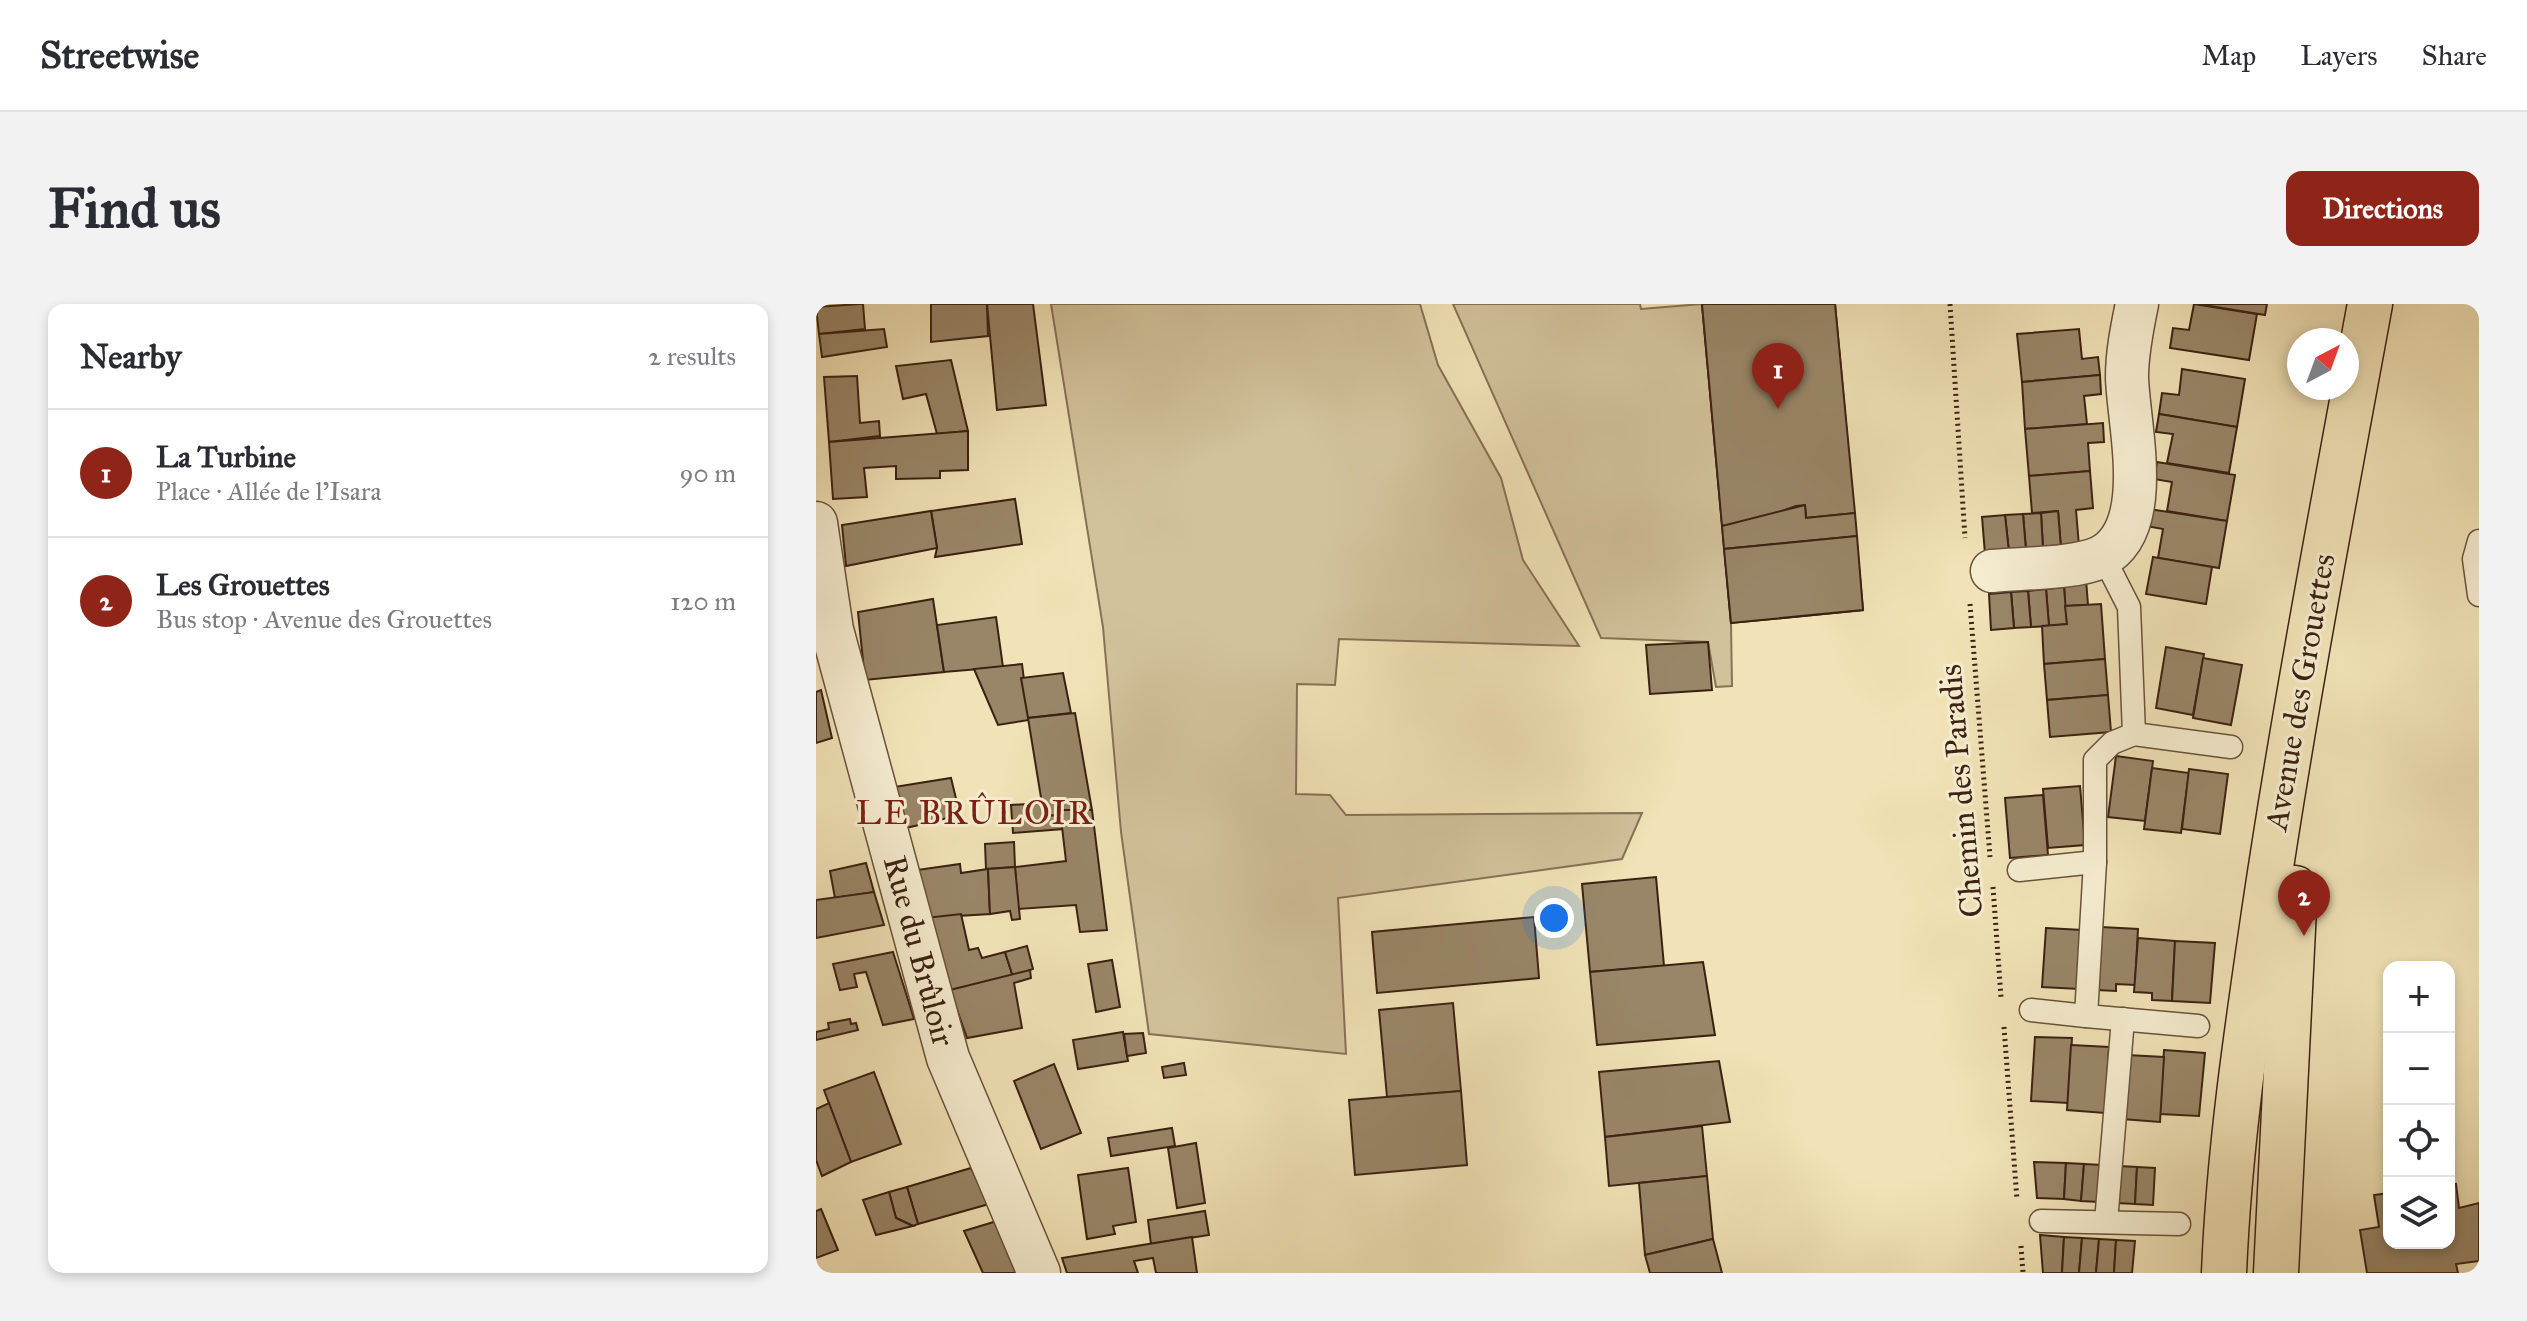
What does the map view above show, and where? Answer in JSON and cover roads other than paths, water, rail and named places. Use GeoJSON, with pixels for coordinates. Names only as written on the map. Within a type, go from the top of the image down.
{"type":"FeatureCollection","features":[{"type":"Feature","properties":{"kind":"main road","name":"Avenue des Grouettes"},"geometry":{"type":"LineString","coordinates":[[2224,1273],[2231,1162],[2249,998],[2287,759],[2370,304]]}},
{"type":"Feature","properties":{"kind":"main road","name":"Avenue des Grouettes"},"geometry":{"type":"LineString","coordinates":[[2276,1273],[2294,892],[2339,598],[2398,304]]}},
{"type":"Feature","properties":{"kind":"street"},"geometry":{"type":"LineString","coordinates":[[1975,567],[2091,561],[2103,556],[2118,542],[2133,505],[2135,460],[2127,374],[2137,304]]}},
{"type":"Feature","properties":{"kind":"street","name":"Rue du Brûloir"},"geometry":{"type":"LineString","coordinates":[[816,523],[832,630],[948,1058],[1039,1273]]}},
{"type":"Feature","properties":{"kind":"lane"},"geometry":{"type":"LineString","coordinates":[[2479,541],[2474,559],[2479,595]]}},
{"type":"Feature","properties":{"kind":"lane"},"geometry":{"type":"LineString","coordinates":[[2103,556],[2129,607],[2134,734]]}},
{"type":"Feature","properties":{"kind":"lane"},"geometry":{"type":"LineString","coordinates":[[2086,1016],[2095,862],[2095,760],[2112,743],[2134,734],[2231,747]]}},
{"type":"Feature","properties":{"kind":"lane"},"geometry":{"type":"LineString","coordinates":[[2019,870],[2095,862]]}},
{"type":"Feature","properties":{"kind":"lane"},"geometry":{"type":"LineString","coordinates":[[2031,1010],[2198,1026]]}},
{"type":"Feature","properties":{"kind":"lane"},"geometry":{"type":"LineString","coordinates":[[2106,1222],[2123,1019]]}},
{"type":"Feature","properties":{"kind":"lane"},"geometry":{"type":"LineString","coordinates":[[2041,1221],[2179,1224]]}},
{"type":"Feature","properties":{"kind":"place","name":"La Turbine"},"geometry":{"type":"Point","coordinates":[1778,409]}},
{"type":"Feature","properties":{"kind":"place","name":"Les Grouettes"},"geometry":{"type":"Point","coordinates":[2304,936]}},
{"type":"Feature","properties":{"kind":"district","name":"LE BRÛLOIR"},"geometry":{"type":"Point","coordinates":[975,812]}}]}
